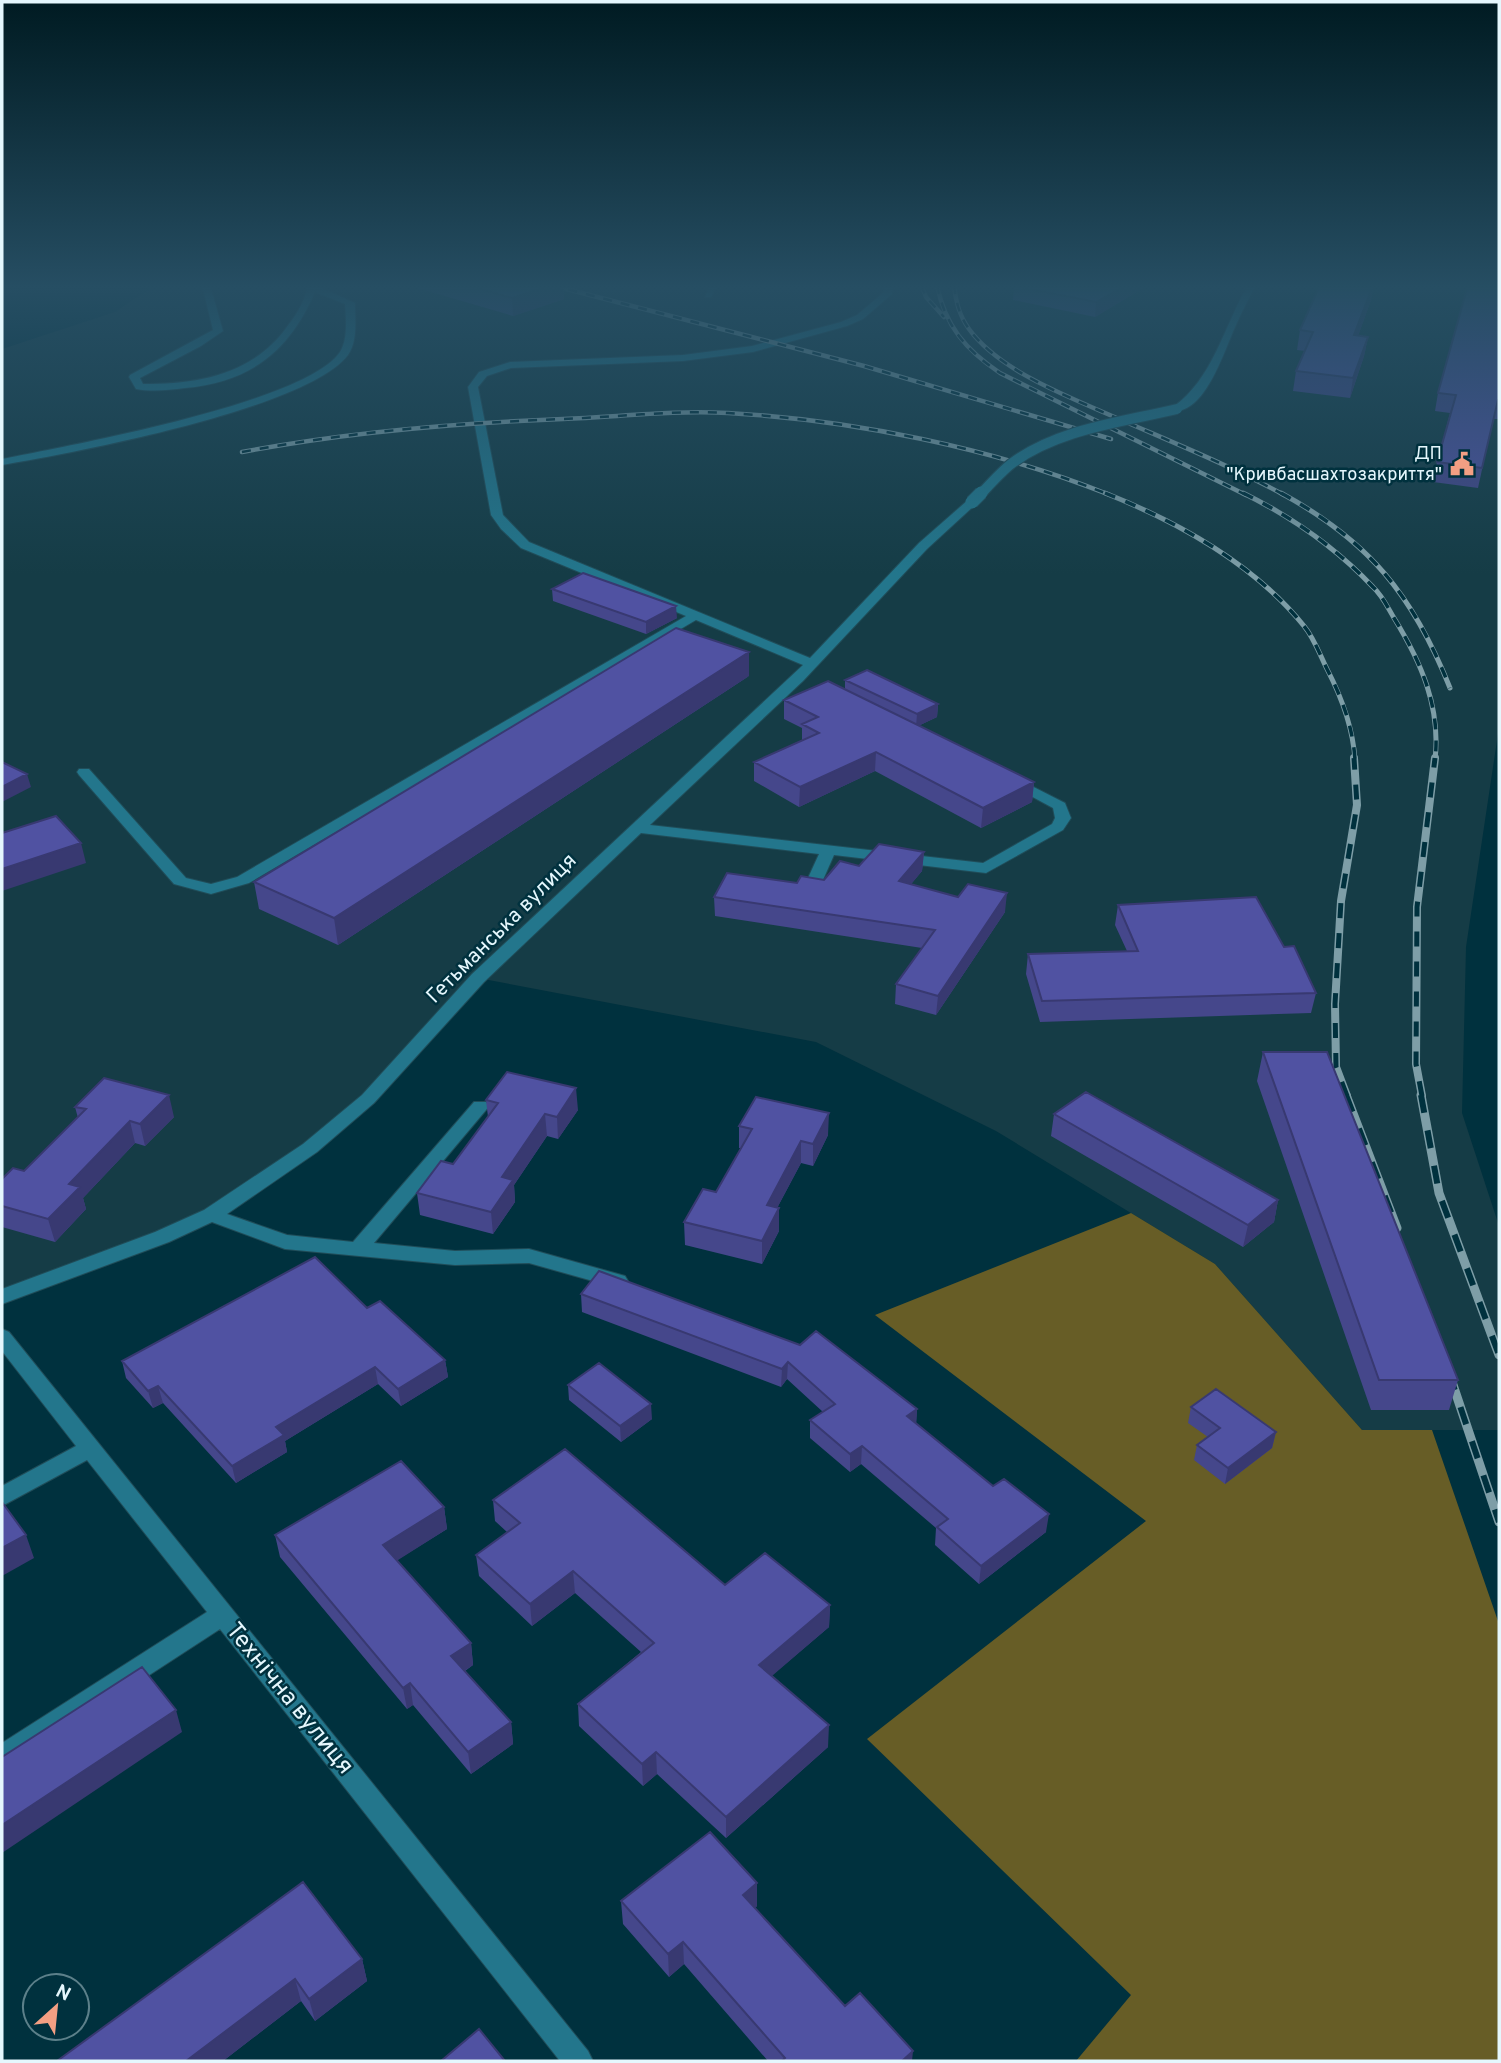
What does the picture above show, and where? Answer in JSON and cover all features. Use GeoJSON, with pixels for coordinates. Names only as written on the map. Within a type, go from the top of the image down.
{"type":"FeatureCollection","features":[{"type":"Feature","properties":{"kind":"street"},"geometry":{"type":"LineString","coordinates":[[137,381],[140,387],[176,388],[215,381]]}},
{"type":"Feature","properties":{"kind":"street"},"geometry":{"type":"LineString","coordinates":[[2,462],[153,432],[261,398],[303,381]]}},
{"type":"Feature","properties":{"kind":"street"},"geometry":{"type":"LineString","coordinates":[[475,381],[474,395],[497,514],[505,527],[525,545],[811,663]]}},
{"type":"Feature","properties":{"kind":"street","name":"Гетьманська вулиця"},"geometry":{"type":"LineString","coordinates":[[2,1297],[162,1237],[211,1215],[310,1148],[368,1099],[478,978],[635,828],[804,680],[811,663],[923,546],[1013,463],[1074,436],[1177,409],[1191,401],[1207,381]]}},
{"type":"Feature","properties":{"kind":"street"},"geometry":{"type":"LineString","coordinates":[[84,772],[180,881],[211,889],[243,880],[696,615]]}},
{"type":"Feature","properties":{"kind":"street"},"geometry":{"type":"LineString","coordinates":[[635,828],[986,868],[1058,827],[1063,818],[1060,806],[995,772]]}},
{"type":"Feature","properties":{"kind":"street"},"geometry":{"type":"LineString","coordinates":[[811,889],[828,851]]}},
{"type":"Feature","properties":{"kind":"street"},"geometry":{"type":"LineString","coordinates":[[358,1249],[480,1106]]}},
{"type":"Feature","properties":{"kind":"street"},"geometry":{"type":"LineString","coordinates":[[211,1215],[285,1242],[455,1258],[529,1256],[600,1274],[638,1288]]}},
{"type":"Feature","properties":{"kind":"street","name":"Технічна вулиця"},"geometry":{"type":"LineString","coordinates":[[2,1337],[578,2061]]}},
{"type":"Feature","properties":{"kind":"street"},"geometry":{"type":"LineString","coordinates":[[2,1497],[90,1448]]}},
{"type":"Feature","properties":{"kind":"street"},"geometry":{"type":"LineString","coordinates":[[2,1757],[222,1615]]}},
{"type":"Feature","properties":{"kind":"shaded area"},"geometry":{"type":"Polygon","coordinates":[[[2,381],[1499,381],[1499,727],[1466,947],[1462,1113],[1499,1226],[1499,1430],[1362,1430],[1215,1264],[996,1131],[816,1042],[478,978],[310,1148],[162,1237],[2,1297],[2,381]]]}},
{"type":"Feature","properties":{"kind":"shaded area"},"geometry":{"type":"Polygon","coordinates":[[[1131,1213],[1215,1264],[1362,1430],[1432,1430],[1499,1624],[1499,2061],[1076,2061],[1131,1995],[867,1739],[1146,1521],[875,1315],[1131,1213]]]}},
{"type":"Feature","properties":{"kind":"building"},"geometry":{"type":"Polygon","coordinates":[[[1441,381],[1499,381],[1499,400],[1482,468],[1437,462],[1456,395],[1438,393],[1441,381]]]}},
{"type":"Feature","properties":{"kind":"building"},"geometry":{"type":"Polygon","coordinates":[[[583,573],[676,606],[646,622],[552,589],[583,573]]]}},
{"type":"Feature","properties":{"kind":"building"},"geometry":{"type":"Polygon","coordinates":[[[676,628],[749,652],[334,918],[254,882],[676,628]]]}},
{"type":"Feature","properties":{"kind":"building"},"geometry":{"type":"Polygon","coordinates":[[[867,670],[938,704],[917,714],[845,680],[867,670]]]}},
{"type":"Feature","properties":{"kind":"building"},"geometry":{"type":"Polygon","coordinates":[[[828,681],[1034,782],[983,808],[876,752],[800,787],[754,762],[819,733],[802,724],[818,717],[784,700],[828,681]]]}},
{"type":"Feature","properties":{"kind":"building"},"geometry":{"type":"Polygon","coordinates":[[[2,762],[27,774],[2,787],[2,762]]]}},
{"type":"Feature","properties":{"kind":"building"},"geometry":{"type":"Polygon","coordinates":[[[56,816],[81,843],[2,869],[2,833],[56,816]]]}},
{"type":"Feature","properties":{"kind":"building"},"geometry":{"type":"Polygon","coordinates":[[[879,844],[924,852],[899,881],[958,897],[968,884],[1007,893],[938,996],[896,984],[935,930],[714,897],[727,873],[797,883],[801,876],[824,880],[840,861],[859,866],[879,844]]]}},
{"type":"Feature","properties":{"kind":"building"},"geometry":{"type":"Polygon","coordinates":[[[1256,897],[1284,947],[1294,946],[1316,993],[1042,1001],[1028,954],[1138,951],[1118,905],[1256,897]]]}},
{"type":"Feature","properties":{"kind":"building"},"geometry":{"type":"Polygon","coordinates":[[[1263,1052],[1327,1052],[1458,1380],[1379,1380],[1263,1052]]]}},
{"type":"Feature","properties":{"kind":"building"},"geometry":{"type":"Polygon","coordinates":[[[507,1072],[576,1088],[557,1117],[545,1114],[502,1177],[513,1180],[491,1212],[417,1193],[441,1161],[453,1164],[498,1103],[486,1100],[507,1072]]]}},
{"type":"Feature","properties":{"kind":"building"},"geometry":{"type":"Polygon","coordinates":[[[104,1078],[169,1095],[140,1124],[130,1121],[69,1184],[80,1187],[48,1219],[2,1206],[2,1179],[13,1168],[24,1171],[86,1109],[75,1107],[104,1078]]]}},
{"type":"Feature","properties":{"kind":"building"},"geometry":{"type":"Polygon","coordinates":[[[1086,1092],[1278,1200],[1248,1225],[1054,1114],[1086,1092]]]}},
{"type":"Feature","properties":{"kind":"building"},"geometry":{"type":"Polygon","coordinates":[[[756,1097],[829,1113],[813,1144],[801,1141],[767,1205],[779,1208],[762,1241],[684,1222],[703,1189],[716,1192],[752,1129],[739,1126],[756,1097]]]}},
{"type":"Feature","properties":{"kind":"building"},"geometry":{"type":"Polygon","coordinates":[[[315,1257],[367,1308],[380,1301],[445,1360],[398,1389],[375,1367],[276,1427],[284,1435],[232,1466],[158,1386],[148,1391],[122,1361],[315,1257]]]}},
{"type":"Feature","properties":{"kind":"building"},"geometry":{"type":"Polygon","coordinates":[[[599,1271],[800,1345],[816,1331],[917,1409],[907,1416],[993,1486],[1004,1479],[1049,1514],[981,1566],[937,1527],[948,1519],[862,1446],[850,1454],[810,1420],[835,1404],[788,1362],[782,1369],[581,1294],[599,1271]]]}},
{"type":"Feature","properties":{"kind":"building"},"geometry":{"type":"Polygon","coordinates":[[[599,1363],[651,1404],[620,1426],[568,1385],[599,1363]]]}},
{"type":"Feature","properties":{"kind":"building"},"geometry":{"type":"Polygon","coordinates":[[[1216,1389],[1276,1432],[1228,1468],[1197,1445],[1220,1428],[1191,1407],[1216,1389]]]}},
{"type":"Feature","properties":{"kind":"building"},"geometry":{"type":"Polygon","coordinates":[[[565,1449],[725,1585],[765,1553],[830,1605],[759,1665],[829,1725],[726,1817],[656,1752],[642,1764],[578,1704],[654,1643],[573,1571],[530,1604],[476,1555],[520,1523],[493,1500],[565,1449]]]}},
{"type":"Feature","properties":{"kind":"building"},"geometry":{"type":"Polygon","coordinates":[[[401,1461],[444,1507],[383,1545],[471,1643],[451,1656],[511,1722],[468,1752],[410,1683],[403,1688],[275,1535],[401,1461]]]}},
{"type":"Feature","properties":{"kind":"building"},"geometry":{"type":"Polygon","coordinates":[[[2,1502],[26,1535],[2,1548],[2,1502]]]}},
{"type":"Feature","properties":{"kind":"building"},"geometry":{"type":"Polygon","coordinates":[[[142,1667],[176,1710],[2,1825],[2,1757],[142,1667]]]}},
{"type":"Feature","properties":{"kind":"building"},"geometry":{"type":"Polygon","coordinates":[[[710,1832],[757,1883],[743,1895],[845,2006],[860,1993],[913,2051],[902,2061],[782,2061],[785,2058],[683,1942],[668,1954],[621,1901],[710,1832]]]}},
{"type":"Feature","properties":{"kind":"building"},"geometry":{"type":"Polygon","coordinates":[[[303,1882],[362,1959],[309,1999],[295,1979],[186,2061],[57,2061],[83,2042],[91,2042],[91,2036],[303,1882]]]}},
{"type":"Feature","properties":{"kind":"building"},"geometry":{"type":"Polygon","coordinates":[[[479,2029],[505,2061],[441,2061],[479,2029]]]}},
{"type":"Feature","properties":{"kind":"railway"},"geometry":{"type":"LineString","coordinates":[[916,381],[1111,439]]}},
{"type":"Feature","properties":{"kind":"railway"},"geometry":{"type":"LineString","coordinates":[[1017,381],[1246,495]]}},
{"type":"Feature","properties":{"kind":"railway"},"geometry":{"type":"LineString","coordinates":[[1037,381],[1284,495]]}},
{"type":"Feature","properties":{"kind":"railway"},"geometry":{"type":"LineString","coordinates":[[242,452],[322,439],[442,426],[708,412],[824,422],[922,439],[1019,463],[1109,495]]}},
{"type":"Feature","properties":{"kind":"railway"},"geometry":{"type":"LineString","coordinates":[[1105,493],[1109,495]]}},
{"type":"Feature","properties":{"kind":"railway"},"geometry":{"type":"LineString","coordinates":[[1243,493],[1312,534],[1359,572],[1385,602],[1413,651],[1427,686],[1435,722],[1435,760]]}},
{"type":"Feature","properties":{"kind":"railway"},"geometry":{"type":"LineString","coordinates":[[1281,493],[1339,531],[1385,574],[1420,625],[1450,688]]}},
{"type":"Feature","properties":{"kind":"railway"},"geometry":{"type":"LineString","coordinates":[[1109,495],[1160,517],[1213,547],[1262,583],[1284,604],[1311,636],[1337,691],[1349,724],[1355,760]]}},
{"type":"Feature","properties":{"kind":"railway"},"geometry":{"type":"LineString","coordinates":[[1347,1096],[1336,1067],[1335,1004],[1341,901],[1357,805],[1354,758]]}},
{"type":"Feature","properties":{"kind":"railway"},"geometry":{"type":"LineString","coordinates":[[1422,1096],[1416,1064],[1417,907],[1435,758]]}},
{"type":"Feature","properties":{"kind":"railway"},"geometry":{"type":"LineString","coordinates":[[1346,1095],[1397,1228]]}},
{"type":"Feature","properties":{"kind":"railway"},"geometry":{"type":"LineString","coordinates":[[1421,1095],[1439,1193],[1499,1355]]}},
{"type":"Feature","properties":{"kind":"railway"},"geometry":{"type":"LineString","coordinates":[[1449,1373],[1499,1522]]}},
{"type":"Feature","properties":{"kind":"place","name":"ДП \"Кривбасшахтозакриття\""},"geometry":{"type":"Point","coordinates":[1462,464]}}]}
